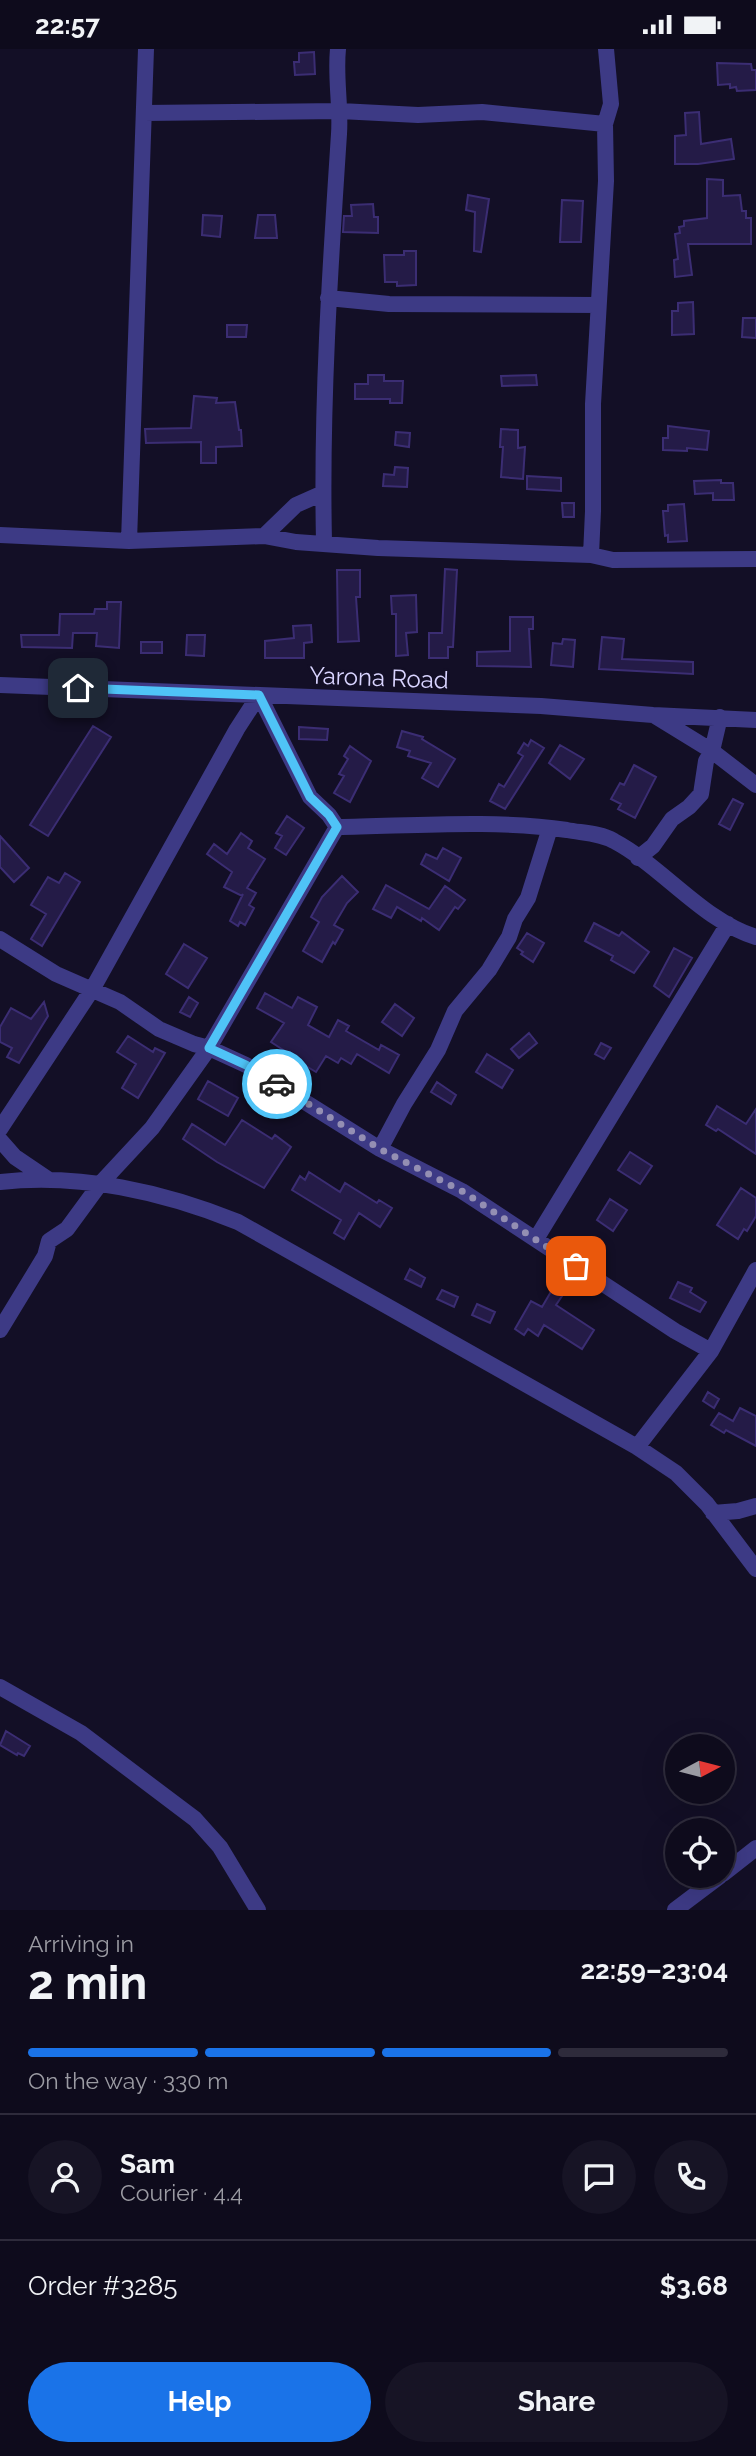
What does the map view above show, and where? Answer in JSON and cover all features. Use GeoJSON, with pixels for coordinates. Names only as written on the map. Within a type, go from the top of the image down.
{"type":"FeatureCollection","features":[{"type":"Feature","properties":{"kind":"street"},"geometry":{"type":"LineString","coordinates":[[129,541],[146,49]]}},
{"type":"Feature","properties":{"kind":"street"},"geometry":{"type":"LineString","coordinates":[[324,542],[328,298],[340,111],[338,49]]}},
{"type":"Feature","properties":{"kind":"street"},"geometry":{"type":"LineString","coordinates":[[591,555],[598,305],[606,181],[605,124],[611,104],[606,49]]}},
{"type":"Feature","properties":{"kind":"street"},"geometry":{"type":"LineString","coordinates":[[144,113],[340,111],[418,115],[482,112],[605,124]]}},
{"type":"Feature","properties":{"kind":"street"},"geometry":{"type":"LineString","coordinates":[[328,298],[389,304],[598,305]]}},
{"type":"Feature","properties":{"kind":"street"},"geometry":{"type":"LineString","coordinates":[[264,535],[296,505],[323,493]]}},
{"type":"Feature","properties":{"kind":"street"},"geometry":{"type":"LineString","coordinates":[[0,535],[129,541],[264,535],[296,542],[378,548],[591,555],[612,561],[756,559]]}},
{"type":"Feature","properties":{"kind":"street","name":"Yarona Road"},"geometry":{"type":"LineString","coordinates":[[0,685],[541,706],[756,720]]}},
{"type":"Feature","properties":{"kind":"street"},"geometry":{"type":"LineString","coordinates":[[259,695],[310,797],[337,827]]}},
{"type":"Feature","properties":{"kind":"street"},"geometry":{"type":"LineString","coordinates":[[0,1129],[93,988],[237,729],[259,695]]}},
{"type":"Feature","properties":{"kind":"street"},"geometry":{"type":"LineString","coordinates":[[653,715],[712,751],[756,785]]}},
{"type":"Feature","properties":{"kind":"street"},"geometry":{"type":"LineString","coordinates":[[638,858],[653,846],[672,819],[701,794],[706,761],[712,751],[720,717]]}},
{"type":"Feature","properties":{"kind":"street"},"geometry":{"type":"LineString","coordinates":[[337,827],[470,824],[550,828],[598,835],[614,841],[728,924],[756,937]]}},
{"type":"Feature","properties":{"kind":"street"},"geometry":{"type":"LineString","coordinates":[[0,1329],[45,1256],[49,1241],[67,1229],[100,1184],[152,1128],[209,1048],[337,827]]}},
{"type":"Feature","properties":{"kind":"street"},"geometry":{"type":"LineString","coordinates":[[380,1149],[438,1050],[455,1011],[489,970],[509,937],[528,898],[550,828]]}},
{"type":"Feature","properties":{"kind":"street"},"geometry":{"type":"LineString","coordinates":[[536,1240],[728,924]]}},
{"type":"Feature","properties":{"kind":"street"},"geometry":{"type":"LineString","coordinates":[[0,939],[56,974],[120,1002],[159,1029],[246,1065],[380,1149],[462,1191],[675,1331],[711,1350]]}},
{"type":"Feature","properties":{"kind":"street"},"geometry":{"type":"LineString","coordinates":[[0,1140],[15,1157],[49,1180]]}},
{"type":"Feature","properties":{"kind":"street"},"geometry":{"type":"LineString","coordinates":[[0,1182],[49,1180],[100,1184],[178,1201],[238,1222],[637,1447],[676,1473],[713,1513],[756,1569]]}},
{"type":"Feature","properties":{"kind":"street"},"geometry":{"type":"LineString","coordinates":[[637,1447],[711,1350],[756,1270]]}},
{"type":"Feature","properties":{"kind":"street"},"geometry":{"type":"LineString","coordinates":[[713,1513],[756,1506]]}},
{"type":"Feature","properties":{"kind":"street"},"geometry":{"type":"LineString","coordinates":[[0,1686],[81,1733],[195,1819],[220,1847],[258,1910]]}},
{"type":"Feature","properties":{"kind":"street"},"geometry":{"type":"LineString","coordinates":[[735,1864],[756,1848]]}},
{"type":"Feature","properties":{"kind":"street"},"geometry":{"type":"LineString","coordinates":[[675,1910],[704,1888]]}},
{"type":"Feature","properties":{"kind":"building"},"geometry":{"type":"Polygon","coordinates":[[[314,52],[315,74],[295,75],[294,62],[299,62],[299,53],[314,52]]]}},
{"type":"Feature","properties":{"kind":"building"},"geometry":{"type":"Polygon","coordinates":[[[717,63],[751,64],[752,70],[756,70],[756,90],[737,91],[736,87],[730,88],[730,84],[718,85],[717,63]]]}},
{"type":"Feature","properties":{"kind":"building"},"geometry":{"type":"Polygon","coordinates":[[[699,112],[701,144],[731,139],[734,159],[675,164],[675,136],[686,135],[685,113],[699,112]]]}},
{"type":"Feature","properties":{"kind":"building"},"geometry":{"type":"Polygon","coordinates":[[[707,179],[723,180],[723,196],[740,195],[742,211],[746,211],[746,218],[751,218],[751,244],[688,244],[692,275],[675,277],[674,260],[678,259],[675,234],[680,233],[679,227],[684,226],[684,221],[707,218],[707,179]]]}},
{"type":"Feature","properties":{"kind":"building"},"geometry":{"type":"Polygon","coordinates":[[[468,195],[489,199],[481,252],[474,251],[475,212],[466,210],[468,195]]]}},
{"type":"Feature","properties":{"kind":"building"},"geometry":{"type":"Polygon","coordinates":[[[562,200],[583,201],[581,242],[560,242],[562,200]]]}},
{"type":"Feature","properties":{"kind":"building"},"geometry":{"type":"Polygon","coordinates":[[[373,204],[374,217],[378,217],[378,233],[343,232],[344,216],[352,216],[351,205],[373,204]]]}},
{"type":"Feature","properties":{"kind":"building"},"geometry":{"type":"Polygon","coordinates":[[[203,215],[222,216],[220,237],[202,235],[203,215]]]}},
{"type":"Feature","properties":{"kind":"building"},"geometry":{"type":"Polygon","coordinates":[[[258,215],[275,215],[277,238],[255,238],[258,215]]]}},
{"type":"Feature","properties":{"kind":"building"},"geometry":{"type":"Polygon","coordinates":[[[404,251],[416,251],[416,285],[397,286],[397,282],[385,282],[384,255],[404,255],[404,251]]]}},
{"type":"Feature","properties":{"kind":"building"},"geometry":{"type":"Polygon","coordinates":[[[693,302],[694,334],[672,335],[672,311],[678,311],[678,303],[693,302]]]}},
{"type":"Feature","properties":{"kind":"building"},"geometry":{"type":"Polygon","coordinates":[[[743,318],[756,318],[756,338],[742,337],[743,318]]]}},
{"type":"Feature","properties":{"kind":"building"},"geometry":{"type":"Polygon","coordinates":[[[227,325],[247,325],[246,337],[227,337],[227,325]]]}},
{"type":"Feature","properties":{"kind":"building"},"geometry":{"type":"Polygon","coordinates":[[[368,375],[384,375],[384,381],[403,381],[402,403],[390,403],[390,399],[355,399],[355,384],[368,384],[368,375]]]}},
{"type":"Feature","properties":{"kind":"building"},"geometry":{"type":"Polygon","coordinates":[[[536,375],[537,385],[502,386],[501,376],[536,375]]]}},
{"type":"Feature","properties":{"kind":"building"},"geometry":{"type":"Polygon","coordinates":[[[194,396],[217,398],[216,403],[235,402],[242,446],[216,447],[216,463],[201,463],[201,442],[146,443],[145,429],[191,428],[194,396]]]}},
{"type":"Feature","properties":{"kind":"building"},"geometry":{"type":"Polygon","coordinates":[[[668,426],[709,431],[707,450],[663,450],[663,438],[668,438],[668,426]]]}},
{"type":"Feature","properties":{"kind":"building"},"geometry":{"type":"Polygon","coordinates":[[[501,429],[518,430],[518,448],[525,447],[523,479],[501,477],[501,429]]]}},
{"type":"Feature","properties":{"kind":"building"},"geometry":{"type":"Polygon","coordinates":[[[396,432],[410,433],[409,447],[395,445],[396,432]]]}},
{"type":"Feature","properties":{"kind":"building"},"geometry":{"type":"Polygon","coordinates":[[[395,467],[408,468],[407,487],[383,486],[384,474],[394,475],[395,467]]]}},
{"type":"Feature","properties":{"kind":"building"},"geometry":{"type":"Polygon","coordinates":[[[527,476],[561,478],[561,491],[527,489],[527,476]]]}},
{"type":"Feature","properties":{"kind":"building"},"geometry":{"type":"Polygon","coordinates":[[[721,480],[721,483],[733,483],[734,500],[713,500],[713,493],[695,494],[694,481],[721,480]]]}},
{"type":"Feature","properties":{"kind":"building"},"geometry":{"type":"Polygon","coordinates":[[[562,503],[574,503],[574,517],[563,517],[562,503]]]}},
{"type":"Feature","properties":{"kind":"building"},"geometry":{"type":"Polygon","coordinates":[[[684,504],[687,541],[668,542],[663,511],[668,511],[668,505],[684,504]]]}},
{"type":"Feature","properties":{"kind":"building"},"geometry":{"type":"Polygon","coordinates":[[[445,569],[457,570],[453,647],[448,647],[448,658],[429,658],[429,633],[442,633],[445,569]]]}},
{"type":"Feature","properties":{"kind":"building"},"geometry":{"type":"Polygon","coordinates":[[[337,570],[360,570],[360,597],[356,597],[359,641],[338,642],[337,570]]]}},
{"type":"Feature","properties":{"kind":"building"},"geometry":{"type":"Polygon","coordinates":[[[416,595],[417,632],[406,633],[408,655],[396,656],[396,614],[392,614],[391,596],[416,595]]]}},
{"type":"Feature","properties":{"kind":"building"},"geometry":{"type":"Polygon","coordinates":[[[107,602],[121,602],[119,648],[96,646],[97,633],[73,633],[72,648],[22,647],[21,635],[59,635],[60,614],[94,614],[95,609],[107,609],[107,602]]]}},
{"type":"Feature","properties":{"kind":"building"},"geometry":{"type":"Polygon","coordinates":[[[510,617],[533,617],[533,629],[529,629],[531,667],[477,666],[477,652],[510,651],[510,617]]]}},
{"type":"Feature","properties":{"kind":"building"},"geometry":{"type":"Polygon","coordinates":[[[311,625],[312,642],[304,643],[304,658],[265,658],[265,641],[294,638],[293,626],[311,625]]]}},
{"type":"Feature","properties":{"kind":"building"},"geometry":{"type":"Polygon","coordinates":[[[187,635],[205,635],[204,656],[186,655],[187,635]]]}},
{"type":"Feature","properties":{"kind":"building"},"geometry":{"type":"Polygon","coordinates":[[[602,637],[624,639],[622,659],[693,662],[693,674],[599,669],[602,637]]]}},
{"type":"Feature","properties":{"kind":"building"},"geometry":{"type":"Polygon","coordinates":[[[563,639],[575,640],[573,667],[551,665],[553,643],[562,644],[563,639]]]}},
{"type":"Feature","properties":{"kind":"building"},"geometry":{"type":"Polygon","coordinates":[[[141,642],[162,642],[162,653],[141,653],[141,642]]]}},
{"type":"Feature","properties":{"kind":"building"},"geometry":{"type":"Polygon","coordinates":[[[93,726],[111,737],[48,836],[30,825],[93,726]]]}},
{"type":"Feature","properties":{"kind":"building"},"geometry":{"type":"Polygon","coordinates":[[[299,727],[328,729],[327,740],[299,739],[299,727]]]}},
{"type":"Feature","properties":{"kind":"building"},"geometry":{"type":"Polygon","coordinates":[[[402,731],[423,737],[422,739],[455,759],[438,787],[422,778],[431,763],[408,756],[410,751],[397,747],[402,731]]]}},
{"type":"Feature","properties":{"kind":"building"},"geometry":{"type":"Polygon","coordinates":[[[531,740],[544,748],[505,809],[490,801],[499,784],[504,787],[523,756],[518,753],[524,743],[528,746],[531,740]]]}},
{"type":"Feature","properties":{"kind":"building"},"geometry":{"type":"Polygon","coordinates":[[[560,745],[584,759],[570,779],[549,763],[560,745]]]}},
{"type":"Feature","properties":{"kind":"building"},"geometry":{"type":"Polygon","coordinates":[[[350,746],[371,761],[350,802],[334,793],[344,776],[339,774],[348,759],[344,756],[350,746]]]}},
{"type":"Feature","properties":{"kind":"building"},"geometry":{"type":"Polygon","coordinates":[[[634,765],[656,777],[635,818],[618,809],[621,804],[611,799],[620,783],[624,785],[634,765]]]}},
{"type":"Feature","properties":{"kind":"building"},"geometry":{"type":"Polygon","coordinates":[[[733,799],[743,804],[730,830],[719,824],[733,799]]]}},
{"type":"Feature","properties":{"kind":"building"},"geometry":{"type":"Polygon","coordinates":[[[287,816],[304,828],[286,855],[275,848],[282,836],[276,833],[287,816]]]}},
{"type":"Feature","properties":{"kind":"building"},"geometry":{"type":"Polygon","coordinates":[[[241,833],[252,841],[248,848],[265,859],[247,888],[256,893],[249,905],[254,908],[245,925],[240,922],[238,926],[230,921],[243,894],[242,896],[224,887],[232,872],[207,854],[214,844],[227,854],[241,833]]]}},
{"type":"Feature","properties":{"kind":"building"},"geometry":{"type":"Polygon","coordinates":[[[0,836],[29,868],[14,882],[0,867],[0,836]]]}},
{"type":"Feature","properties":{"kind":"building"},"geometry":{"type":"Polygon","coordinates":[[[443,848],[461,858],[449,881],[421,864],[426,854],[437,859],[443,848]]]}},
{"type":"Feature","properties":{"kind":"building"},"geometry":{"type":"Polygon","coordinates":[[[65,873],[80,882],[42,946],[31,939],[46,914],[31,905],[48,877],[59,883],[65,873]]]}},
{"type":"Feature","properties":{"kind":"building"},"geometry":{"type":"Polygon","coordinates":[[[342,876],[358,892],[347,903],[334,925],[343,930],[322,962],[303,951],[319,922],[311,917],[322,897],[342,876]]]}},
{"type":"Feature","properties":{"kind":"building"},"geometry":{"type":"Polygon","coordinates":[[[386,885],[429,909],[445,886],[465,900],[458,909],[455,907],[439,930],[422,918],[421,921],[397,907],[391,918],[373,909],[386,885]]]}},
{"type":"Feature","properties":{"kind":"building"},"geometry":{"type":"Polygon","coordinates":[[[594,923],[619,936],[622,932],[649,952],[634,973],[611,960],[613,956],[585,941],[594,923]]]}},
{"type":"Feature","properties":{"kind":"building"},"geometry":{"type":"Polygon","coordinates":[[[527,933],[544,943],[533,962],[517,948],[527,933]]]}},
{"type":"Feature","properties":{"kind":"building"},"geometry":{"type":"Polygon","coordinates":[[[184,944],[207,958],[188,988],[166,974],[184,944]]]}},
{"type":"Feature","properties":{"kind":"building"},"geometry":{"type":"Polygon","coordinates":[[[674,948],[692,958],[669,997],[654,986],[674,948]]]}},
{"type":"Feature","properties":{"kind":"building"},"geometry":{"type":"Polygon","coordinates":[[[265,993],[292,1008],[298,997],[317,1007],[308,1025],[329,1037],[338,1020],[349,1026],[346,1031],[379,1050],[381,1045],[399,1055],[389,1073],[357,1054],[351,1064],[341,1058],[338,1063],[326,1056],[316,1072],[299,1062],[293,1073],[284,1068],[291,1055],[271,1042],[284,1023],[257,1008],[265,993]]]}},
{"type":"Feature","properties":{"kind":"building"},"geometry":{"type":"Polygon","coordinates":[[[189,997],[198,1003],[190,1017],[180,1012],[189,997]]]}},
{"type":"Feature","properties":{"kind":"building"},"geometry":{"type":"Polygon","coordinates":[[[44,1002],[48,1016],[19,1063],[7,1057],[12,1048],[0,1042],[0,1027],[11,1008],[31,1019],[44,1002]]]}},
{"type":"Feature","properties":{"kind":"building"},"geometry":{"type":"Polygon","coordinates":[[[395,1004],[414,1018],[402,1036],[382,1022],[395,1004]]]}},
{"type":"Feature","properties":{"kind":"building"},"geometry":{"type":"Polygon","coordinates":[[[529,1033],[537,1043],[519,1058],[511,1049],[529,1033]]]}},
{"type":"Feature","properties":{"kind":"building"},"geometry":{"type":"Polygon","coordinates":[[[128,1036],[153,1052],[155,1048],[165,1053],[138,1098],[122,1088],[136,1064],[117,1052],[128,1036]]]}},
{"type":"Feature","properties":{"kind":"building"},"geometry":{"type":"Polygon","coordinates":[[[601,1043],[611,1048],[604,1059],[595,1054],[601,1043]]]}},
{"type":"Feature","properties":{"kind":"building"},"geometry":{"type":"Polygon","coordinates":[[[487,1054],[513,1070],[502,1088],[476,1072],[487,1054]]]}},
{"type":"Feature","properties":{"kind":"building"},"geometry":{"type":"Polygon","coordinates":[[[208,1081],[238,1098],[228,1116],[198,1099],[208,1081]]]}},
{"type":"Feature","properties":{"kind":"building"},"geometry":{"type":"Polygon","coordinates":[[[437,1082],[456,1095],[451,1104],[431,1092],[437,1082]]]}},
{"type":"Feature","properties":{"kind":"building"},"geometry":{"type":"Polygon","coordinates":[[[717,1106],[746,1124],[756,1109],[756,1154],[718,1129],[716,1131],[706,1125],[717,1106]]]}},
{"type":"Feature","properties":{"kind":"building"},"geometry":{"type":"Polygon","coordinates":[[[242,1120],[272,1139],[275,1135],[291,1147],[264,1188],[183,1139],[192,1124],[225,1145],[242,1120]]]}},
{"type":"Feature","properties":{"kind":"building"},"geometry":{"type":"Polygon","coordinates":[[[630,1152],[652,1166],[640,1184],[618,1170],[630,1152]]]}},
{"type":"Feature","properties":{"kind":"building"},"geometry":{"type":"Polygon","coordinates":[[[309,1172],[340,1192],[345,1183],[377,1203],[379,1200],[392,1208],[380,1227],[359,1213],[344,1239],[334,1233],[341,1220],[292,1190],[300,1176],[305,1180],[309,1172]]]}},
{"type":"Feature","properties":{"kind":"building"},"geometry":{"type":"Polygon","coordinates":[[[741,1188],[756,1198],[756,1216],[747,1231],[744,1229],[738,1239],[717,1225],[741,1188]]]}},
{"type":"Feature","properties":{"kind":"building"},"geometry":{"type":"Polygon","coordinates":[[[610,1199],[627,1210],[613,1231],[597,1220],[610,1199]]]}},
{"type":"Feature","properties":{"kind":"building"},"geometry":{"type":"Polygon","coordinates":[[[595,1241],[604,1247],[593,1265],[584,1259],[595,1241]]]}},
{"type":"Feature","properties":{"kind":"building"},"geometry":{"type":"Polygon","coordinates":[[[410,1269],[425,1278],[421,1287],[405,1279],[410,1269]]]}},
{"type":"Feature","properties":{"kind":"building"},"geometry":{"type":"Polygon","coordinates":[[[678,1282],[692,1288],[690,1292],[706,1302],[700,1312],[670,1298],[678,1282]]]}},
{"type":"Feature","properties":{"kind":"building"},"geometry":{"type":"Polygon","coordinates":[[[442,1290],[458,1297],[454,1307],[437,1299],[442,1290]]]}},
{"type":"Feature","properties":{"kind":"building"},"geometry":{"type":"Polygon","coordinates":[[[552,1290],[562,1296],[556,1305],[594,1330],[582,1349],[544,1325],[538,1336],[528,1329],[524,1335],[515,1329],[531,1301],[542,1307],[552,1290]]]}},
{"type":"Feature","properties":{"kind":"building"},"geometry":{"type":"Polygon","coordinates":[[[477,1304],[495,1312],[490,1323],[472,1315],[477,1304]]]}},
{"type":"Feature","properties":{"kind":"building"},"geometry":{"type":"Polygon","coordinates":[[[708,1392],[719,1399],[714,1408],[703,1401],[708,1392]]]}},
{"type":"Feature","properties":{"kind":"building"},"geometry":{"type":"Polygon","coordinates":[[[740,1408],[756,1416],[756,1446],[711,1425],[719,1413],[733,1421],[740,1408]]]}},
{"type":"Feature","properties":{"kind":"building"},"geometry":{"type":"Polygon","coordinates":[[[6,1731],[30,1746],[24,1756],[0,1745],[6,1731]]]}},
{"type":"Feature","properties":{"kind":"way so far"},"geometry":{"type":"LineString","coordinates":[[277,1084],[380,1149],[462,1191],[576,1266]]}},
{"type":"Feature","properties":{"kind":"route"},"geometry":{"type":"LineString","coordinates":[[78,688],[259,695],[310,797],[337,827],[209,1048],[246,1065],[277,1084]]}}]}
